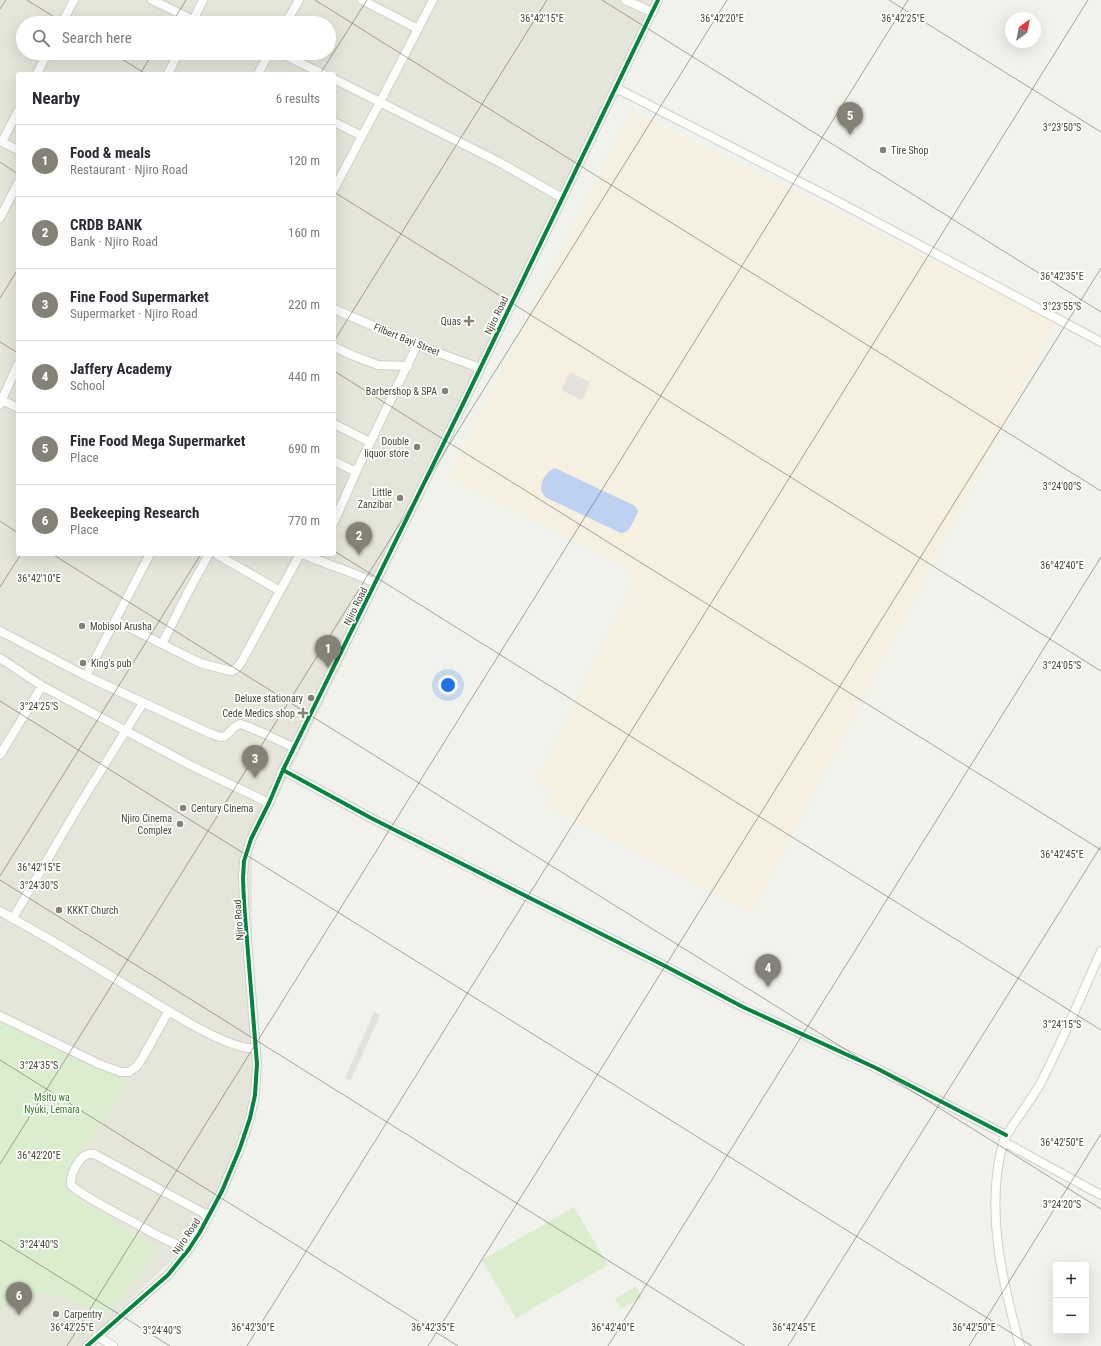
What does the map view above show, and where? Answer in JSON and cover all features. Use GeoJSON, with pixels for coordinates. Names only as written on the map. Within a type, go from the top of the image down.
{"type":"FeatureCollection","features":[{"type":"Feature","properties":{"kind":"street"},"geometry":{"type":"LineString","coordinates":[[66,16],[74,0]]}},
{"type":"Feature","properties":{"kind":"street"},"geometry":{"type":"LineString","coordinates":[[152,0],[181,16]]}},
{"type":"Feature","properties":{"kind":"street"},"geometry":{"type":"LineString","coordinates":[[195,16],[203,0]]}},
{"type":"Feature","properties":{"kind":"street"},"geometry":{"type":"LineString","coordinates":[[290,16],[299,0]]}},
{"type":"Feature","properties":{"kind":"street"},"geometry":{"type":"LineString","coordinates":[[362,0],[418,29]]}},
{"type":"Feature","properties":{"kind":"street"},"geometry":{"type":"LineString","coordinates":[[336,185],[432,0]]}},
{"type":"Feature","properties":{"kind":"street"},"geometry":{"type":"LineString","coordinates":[[625,0],[652,12]]}},
{"type":"Feature","properties":{"kind":"street","name":"Njiro Road"},"geometry":{"type":"LineString","coordinates":[[87,1346],[168,1275],[189,1249],[209,1216],[228,1179],[247,1128],[256,1085],[256,1048],[248,953],[244,868],[249,843],[269,803],[283,770],[658,0]]}},
{"type":"Feature","properties":{"kind":"street"},"geometry":{"type":"LineString","coordinates":[[38,72],[44,60]]}},
{"type":"Feature","properties":{"kind":"street"},"geometry":{"type":"LineString","coordinates":[[169,72],[175,60]]}},
{"type":"Feature","properties":{"kind":"street"},"geometry":{"type":"LineString","coordinates":[[259,72],[265,60]]}},
{"type":"Feature","properties":{"kind":"street"},"geometry":{"type":"LineString","coordinates":[[294,60],[319,72]]}},
{"type":"Feature","properties":{"kind":"street"},"geometry":{"type":"LineString","coordinates":[[336,80],[499,162],[562,198]]}},
{"type":"Feature","properties":{"kind":"street"},"geometry":{"type":"LineString","coordinates":[[616,88],[837,201],[1101,342]]}},
{"type":"Feature","properties":{"kind":"street"},"geometry":{"type":"LineString","coordinates":[[16,115],[1,141],[16,149]]}},
{"type":"Feature","properties":{"kind":"street"},"geometry":{"type":"LineString","coordinates":[[336,123],[362,136]]}},
{"type":"Feature","properties":{"kind":"street"},"geometry":{"type":"LineString","coordinates":[[0,218],[16,187]]}},
{"type":"Feature","properties":{"kind":"street","name":"Filbert Bayi Street"},"geometry":{"type":"LineString","coordinates":[[336,310],[417,345],[480,368]]}},
{"type":"Feature","properties":{"kind":"street"},"geometry":{"type":"LineString","coordinates":[[336,514],[417,345]]}},
{"type":"Feature","properties":{"kind":"street"},"geometry":{"type":"LineString","coordinates":[[336,348],[378,365],[408,366]]}},
{"type":"Feature","properties":{"kind":"street"},"geometry":{"type":"LineString","coordinates":[[16,368],[1,402],[16,407]]}},
{"type":"Feature","properties":{"kind":"street"},"geometry":{"type":"LineString","coordinates":[[336,425],[370,442]]}},
{"type":"Feature","properties":{"kind":"street"},"geometry":{"type":"LineString","coordinates":[[336,462],[356,472]]}},
{"type":"Feature","properties":{"kind":"street"},"geometry":{"type":"LineString","coordinates":[[86,676],[149,556]]}},
{"type":"Feature","properties":{"kind":"street"},"geometry":{"type":"LineString","coordinates":[[162,644],[208,556]]}},
{"type":"Feature","properties":{"kind":"street"},"geometry":{"type":"LineString","coordinates":[[219,556],[280,591]]}},
{"type":"Feature","properties":{"kind":"street"},"geometry":{"type":"LineString","coordinates":[[116,621],[203,664],[231,671],[237,669],[299,556]]}},
{"type":"Feature","properties":{"kind":"street"},"geometry":{"type":"LineString","coordinates":[[320,558],[375,583]]}},
{"type":"Feature","properties":{"kind":"street"},"geometry":{"type":"LineString","coordinates":[[0,631],[86,676],[182,721],[221,737],[225,736],[234,726],[241,724],[295,748]]}},
{"type":"Feature","properties":{"kind":"street"},"geometry":{"type":"LineString","coordinates":[[0,658],[42,686],[190,765],[269,803]]}},
{"type":"Feature","properties":{"kind":"street"},"geometry":{"type":"LineString","coordinates":[[0,755],[42,686]]}},
{"type":"Feature","properties":{"kind":"street"},"geometry":{"type":"LineString","coordinates":[[13,918],[80,804],[143,703]]}},
{"type":"Feature","properties":{"kind":"street"},"geometry":{"type":"LineString","coordinates":[[283,770],[371,818],[667,967],[743,1007],[883,1072],[1005,1138],[1101,1195]]}},
{"type":"Feature","properties":{"kind":"street"},"geometry":{"type":"LineString","coordinates":[[0,911],[60,945],[168,1012],[215,1037],[251,1049],[256,1048]]}},
{"type":"Feature","properties":{"kind":"street"},"geometry":{"type":"LineString","coordinates":[[1020,1346],[998,1249],[996,1193],[998,1168],[1005,1138],[1038,1086],[1060,1043],[1101,951]]}},
{"type":"Feature","properties":{"kind":"street"},"geometry":{"type":"LineString","coordinates":[[0,1016],[99,1064],[121,1072],[129,1072],[137,1066],[143,1057],[168,1012]]}},
{"type":"Feature","properties":{"kind":"street"},"geometry":{"type":"LineString","coordinates":[[189,1249],[169,1241],[106,1208],[73,1187],[71,1185],[71,1180],[81,1158],[87,1154],[94,1154],[209,1216]]}},
{"type":"Feature","properties":{"kind":"street"},"geometry":{"type":"LineString","coordinates":[[97,1336],[113,1346]]}},
{"type":"Feature","properties":{"kind":"shaded area"},"geometry":{"type":"Polygon","coordinates":[[[0,0],[663,0],[252,850],[252,1130],[202,1231],[83,1346],[0,1346],[0,0]]]}},
{"type":"Feature","properties":{"kind":"shaded area"},"geometry":{"type":"Polygon","coordinates":[[[631,110],[1056,322],[752,912],[545,805],[552,791],[536,783],[637,573],[449,476],[631,110]]]}},
{"type":"Feature","properties":{"kind":"shaded area"},"geometry":{"type":"Polygon","coordinates":[[[570,372],[590,382],[582,400],[561,390],[570,372]]]}},
{"type":"Feature","properties":{"kind":"shaded area"},"geometry":{"type":"Polygon","coordinates":[[[374,1012],[380,1015],[351,1080],[345,1078],[374,1012]]]}},
{"type":"Feature","properties":{"kind":"green space","name":"Msitu wa Nyuki, Lemara"},"geometry":{"type":"Polygon","coordinates":[[[0,1021],[41,1041],[75,1055],[128,1083],[80,1152],[64,1182],[74,1196],[158,1248],[109,1314],[46,1293],[13,1297],[0,1311],[0,1021]]]}},
{"type":"Feature","properties":{"kind":"green space"},"geometry":{"type":"Polygon","coordinates":[[[574,1207],[608,1265],[516,1318],[482,1260],[574,1207]]]}},
{"type":"Feature","properties":{"kind":"green space"},"geometry":{"type":"Polygon","coordinates":[[[636,1286],[642,1297],[621,1309],[615,1299],[636,1286]]]}},
{"type":"Feature","properties":{"kind":"water"},"geometry":{"type":"Polygon","coordinates":[[[555,468],[635,506],[638,512],[630,528],[626,532],[621,533],[545,497],[541,489],[542,482],[547,473],[555,468]]]}},
{"type":"Feature","properties":{"kind":"cycle path"},"geometry":{"type":"LineString","coordinates":[[87,1346],[168,1275],[189,1249],[200,1232],[222,1191],[240,1148],[250,1118],[255,1095],[257,1064],[243,878],[244,861],[251,839],[283,770],[463,404],[658,0]]}},
{"type":"Feature","properties":{"kind":"cycle path"},"geometry":{"type":"LineString","coordinates":[[283,770],[371,818],[667,967],[743,1007],[876,1068],[1006,1135]]}},
{"type":"Feature","properties":{"kind":"place","name":"Fine Food Mega Supermarket"},"geometry":{"type":"Point","coordinates":[850,135]}},
{"type":"Feature","properties":{"kind":"place","name":"Tire Shop"},"geometry":{"type":"Point","coordinates":[883,150]}},
{"type":"Feature","properties":{"kind":"place","name":"Quas"},"geometry":{"type":"Point","coordinates":[469,321]}},
{"type":"Feature","properties":{"kind":"place","name":"Barbershop & SPA"},"geometry":{"type":"Point","coordinates":[445,391]}},
{"type":"Feature","properties":{"kind":"place","name":"Double liquor store"},"geometry":{"type":"Point","coordinates":[417,447]}},
{"type":"Feature","properties":{"kind":"place","name":"Little Zanzibar"},"geometry":{"type":"Point","coordinates":[400,498]}},
{"type":"Feature","properties":{"kind":"place","name":"CRDB BANK"},"geometry":{"type":"Point","coordinates":[359,555]}},
{"type":"Feature","properties":{"kind":"place","name":"Mobisol Arusha"},"geometry":{"type":"Point","coordinates":[82,626]}},
{"type":"Feature","properties":{"kind":"place","name":"King's pub"},"geometry":{"type":"Point","coordinates":[83,663]}},
{"type":"Feature","properties":{"kind":"place","name":"Food & meals"},"geometry":{"type":"Point","coordinates":[328,668]}},
{"type":"Feature","properties":{"kind":"place","name":"Deluxe stationary"},"geometry":{"type":"Point","coordinates":[311,698]}},
{"type":"Feature","properties":{"kind":"place","name":"Cede Medics shop"},"geometry":{"type":"Point","coordinates":[303,713]}},
{"type":"Feature","properties":{"kind":"place","name":"Fine Food Supermarket"},"geometry":{"type":"Point","coordinates":[255,778]}},
{"type":"Feature","properties":{"kind":"place","name":"Century Cinema"},"geometry":{"type":"Point","coordinates":[183,808]}},
{"type":"Feature","properties":{"kind":"place","name":"Njiro Cinema Complex"},"geometry":{"type":"Point","coordinates":[180,824]}},
{"type":"Feature","properties":{"kind":"place","name":"KKKT Church"},"geometry":{"type":"Point","coordinates":[59,910]}},
{"type":"Feature","properties":{"kind":"place","name":"Jaffery Academy"},"geometry":{"type":"Point","coordinates":[768,987]}},
{"type":"Feature","properties":{"kind":"place","name":"Carpentry"},"geometry":{"type":"Point","coordinates":[56,1314]}},
{"type":"Feature","properties":{"kind":"place","name":"Beekeeping Research"},"geometry":{"type":"Point","coordinates":[19,1315]}}]}
